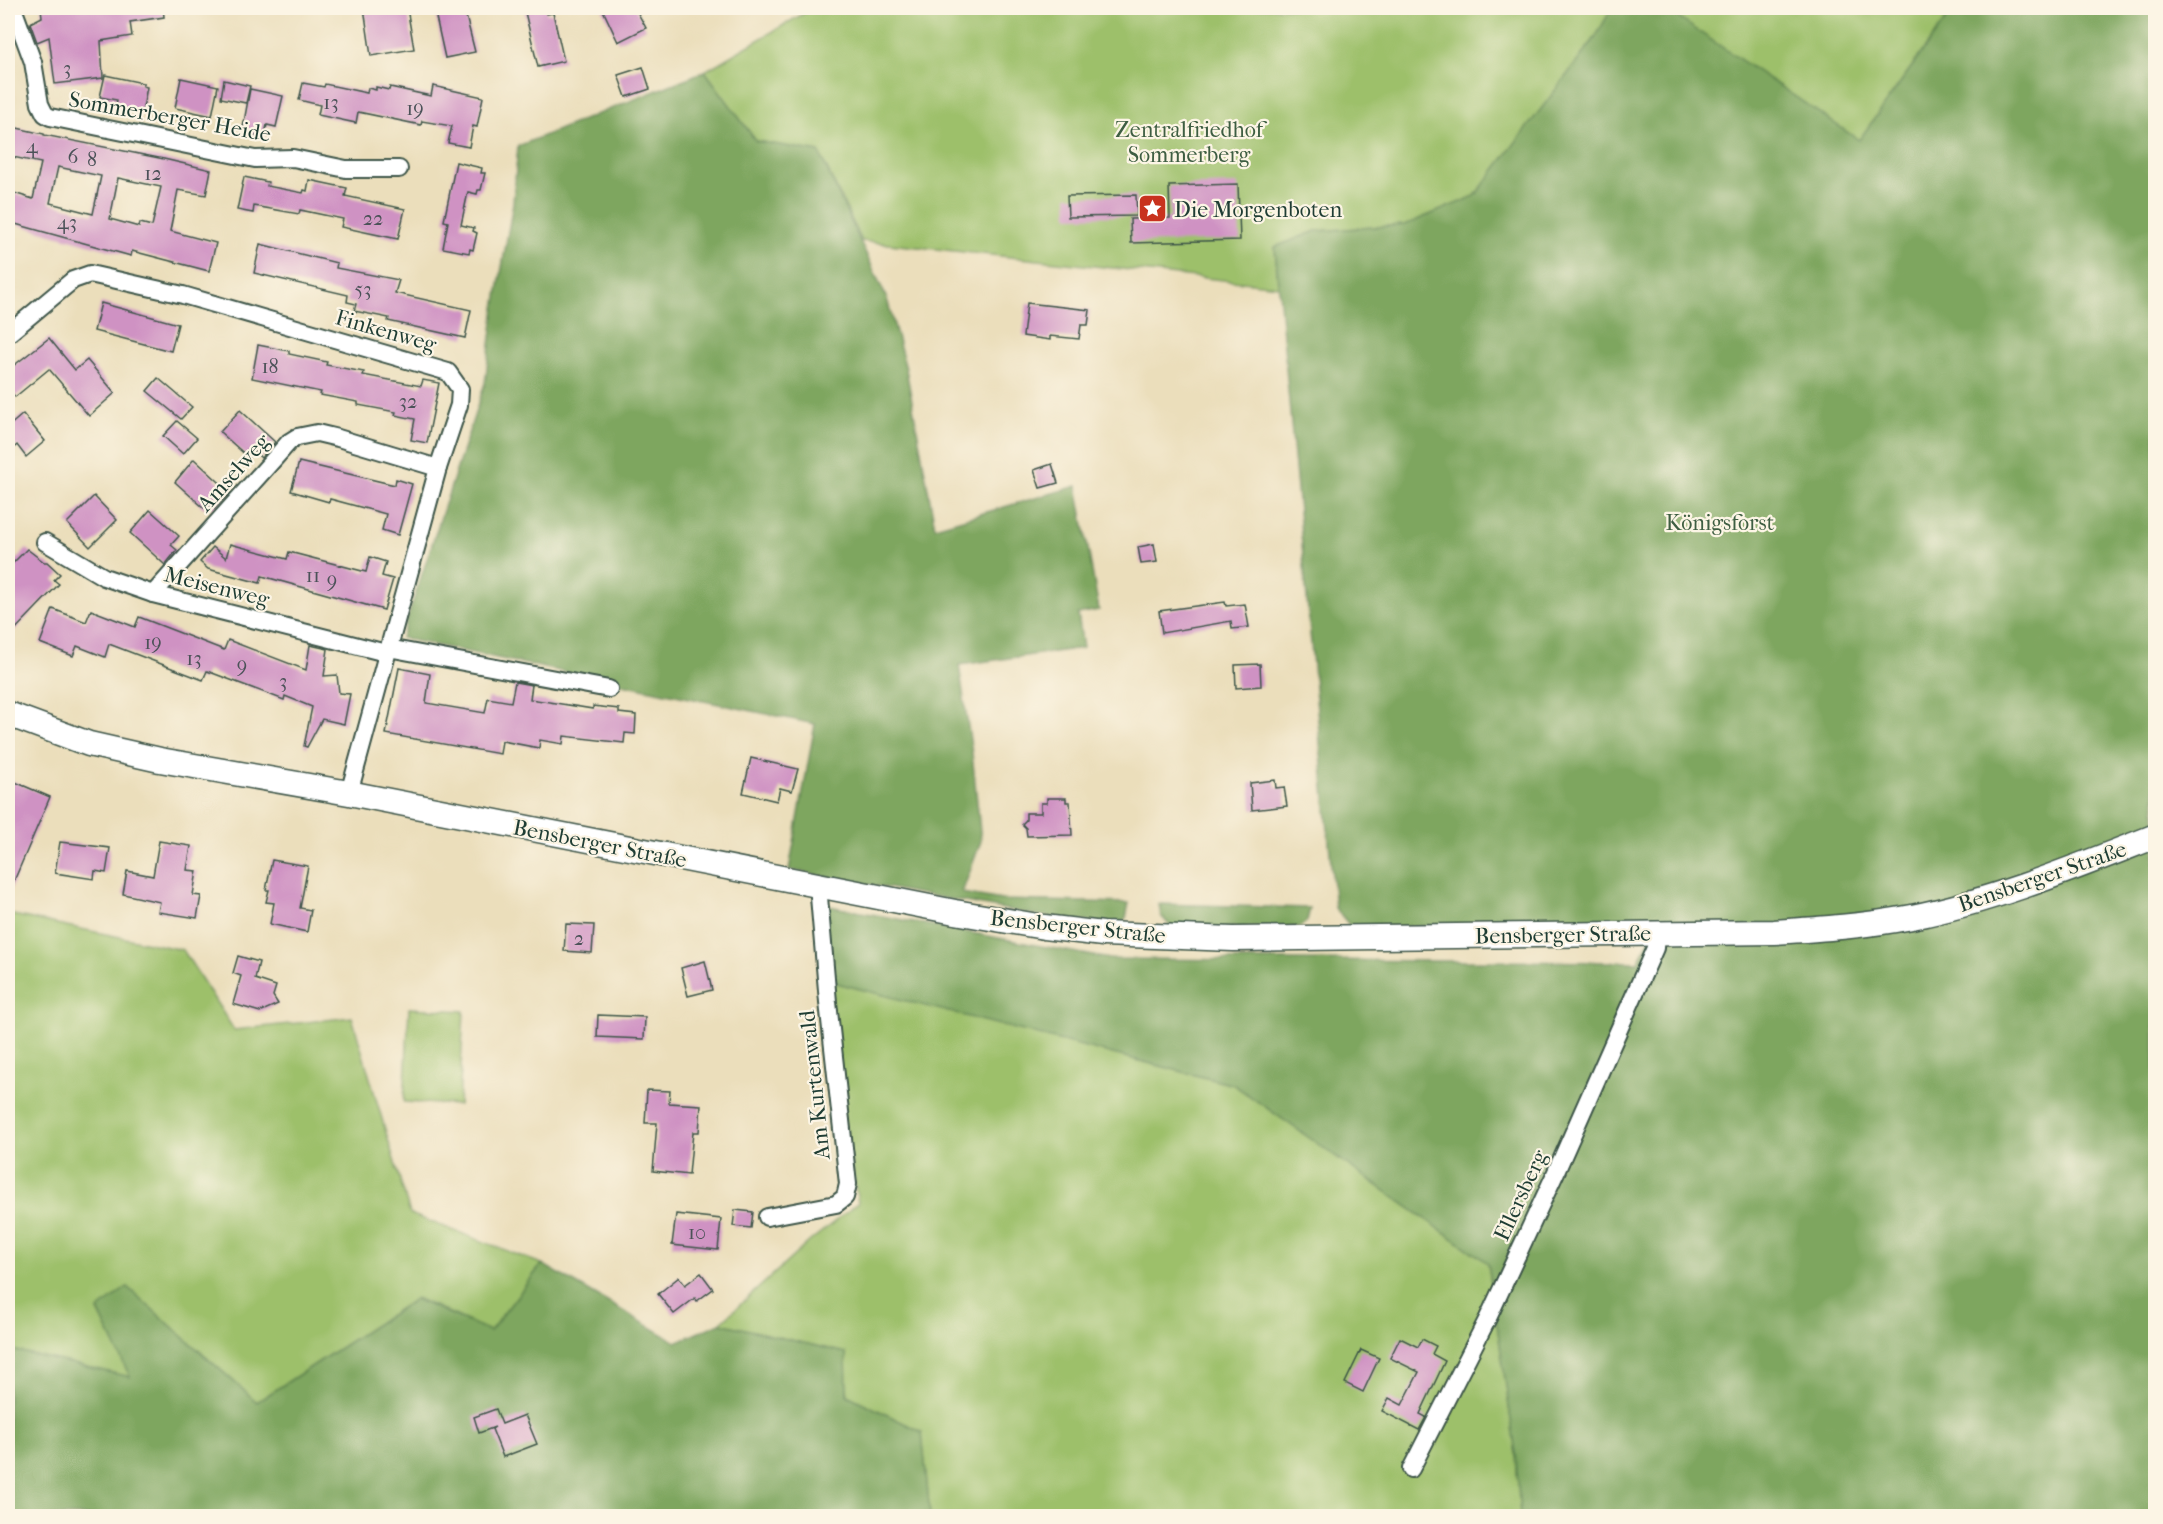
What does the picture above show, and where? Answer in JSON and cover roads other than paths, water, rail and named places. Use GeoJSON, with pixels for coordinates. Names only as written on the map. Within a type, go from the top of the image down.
{"type":"FeatureCollection","features":[{"type":"Feature","properties":{"kind":"main road","name":"Bensberger Straße"},"geometry":{"type":"LineString","coordinates":[[8,714],[89,744],[160,760],[349,793],[955,912],[1103,934],[1233,939],[1774,932],[1846,927],[1910,918],[2008,892],[2156,836]]}},
{"type":"Feature","properties":{"kind":"street","name":"Sommerberger Heide"},"geometry":{"type":"LineString","coordinates":[[12,8],[33,62],[40,104],[45,114],[50,117],[255,159],[293,158],[346,169],[399,169]]}},
{"type":"Feature","properties":{"kind":"street","name":"Finkenweg"},"geometry":{"type":"LineString","coordinates":[[8,334],[73,280],[90,274],[183,295],[448,372],[460,389],[459,405],[438,468],[349,793]]}},
{"type":"Feature","properties":{"kind":"street","name":"Amselweg"},"geometry":{"type":"LineString","coordinates":[[153,594],[297,437],[317,433],[438,468]]}},
{"type":"Feature","properties":{"kind":"street","name":"Meisenweg"},"geometry":{"type":"LineString","coordinates":[[45,542],[104,577],[153,594],[387,651]]}},
{"type":"Feature","properties":{"kind":"street"},"geometry":{"type":"LineString","coordinates":[[387,651],[609,689]]}},
{"type":"Feature","properties":{"kind":"street","name":"Am Kurtenwald"},"geometry":{"type":"LineString","coordinates":[[767,1217],[836,1204],[845,1197],[848,1185],[818,885]]}},
{"type":"Feature","properties":{"kind":"street","name":"Ellersberg"},"geometry":{"type":"LineString","coordinates":[[1411,1469],[1488,1318],[1551,1182],[1655,948],[1656,934]]}},
{"type":"Feature","properties":{"kind":"place","name":"Die Morgenboten"},"geometry":{"type":"Point","coordinates":[1153,209]}},
{"type":"Feature","properties":{"kind":"park label","name":"Zentralfriedhof Sommerberg"},"geometry":{"type":"Point","coordinates":[1189,142]}},
{"type":"Feature","properties":{"kind":"park label","name":"Königsforst"},"geometry":{"type":"Point","coordinates":[1720,522]}}]}
